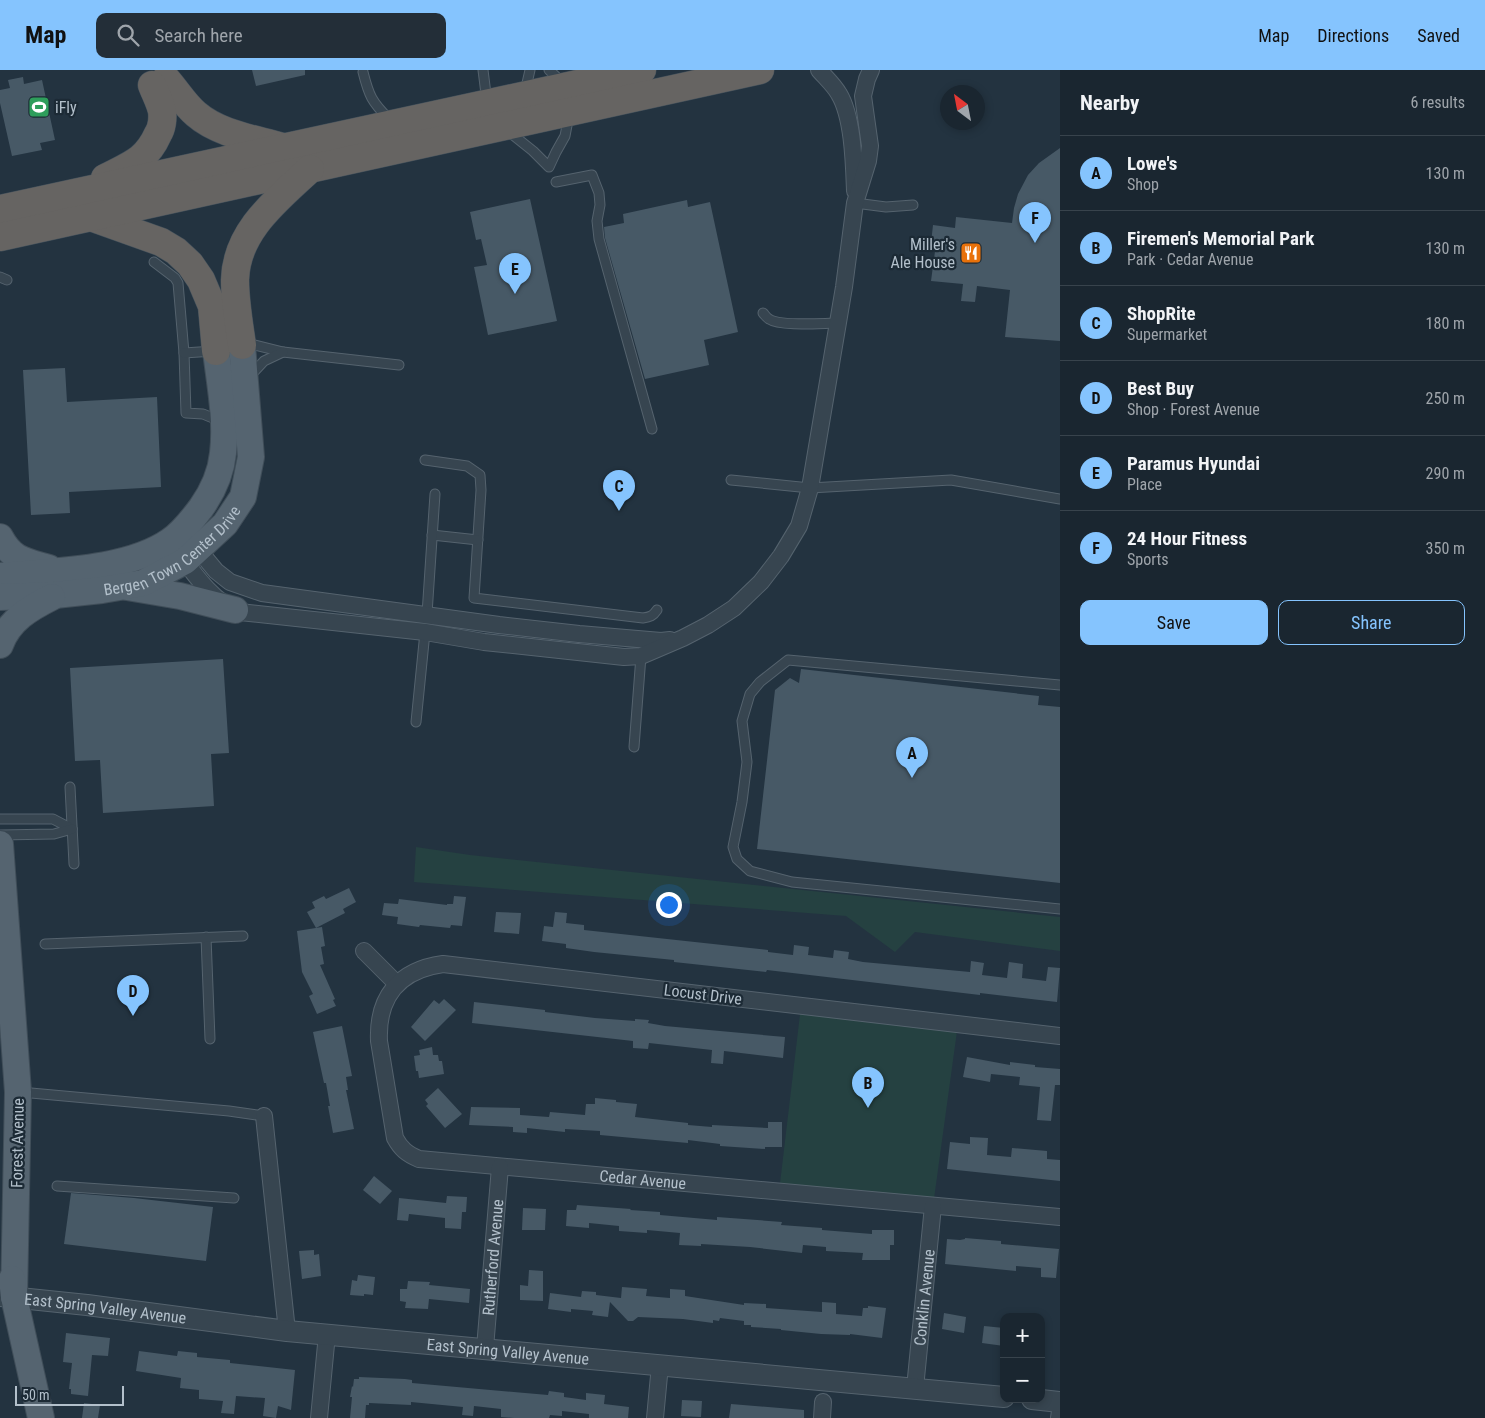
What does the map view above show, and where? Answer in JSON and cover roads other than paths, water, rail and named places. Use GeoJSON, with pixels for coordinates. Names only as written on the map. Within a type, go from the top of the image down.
{"type":"FeatureCollection","features":[{"type":"Feature","properties":{"kind":"highway"},"geometry":{"type":"LineString","coordinates":[[0,236],[503,127],[562,89],[642,70]]}},
{"type":"Feature","properties":{"kind":"highway"},"geometry":{"type":"LineString","coordinates":[[0,209],[487,104],[527,83],[562,89],[760,70]]}},
{"type":"Feature","properties":{"kind":"highway"},"geometry":{"type":"LineString","coordinates":[[156,76],[196,114],[209,122],[228,131],[286,148]]}},
{"type":"Feature","properties":{"kind":"highway"},"geometry":{"type":"LineString","coordinates":[[75,193],[130,165],[149,151],[161,128],[162,111],[156,76]]}},
{"type":"Feature","properties":{"kind":"highway"},"geometry":{"type":"LineString","coordinates":[[229,348],[238,259],[246,239],[258,220],[310,169]]}},
{"type":"Feature","properties":{"kind":"highway"},"geometry":{"type":"LineString","coordinates":[[91,217],[161,242],[176,251],[190,264],[201,280],[229,348]]}},
{"type":"Feature","properties":{"kind":"main road","name":"Bergen Town Center Drive"},"geometry":{"type":"LineString","coordinates":[[0,597],[57,583],[139,556],[184,545],[225,524],[243,497],[251,457],[245,381],[229,348]]}},
{"type":"Feature","properties":{"kind":"main road","name":"Bergen Town Center Drive"},"geometry":{"type":"LineString","coordinates":[[0,576],[57,583],[122,586],[143,582],[184,545],[192,521],[210,495],[220,474],[224,451],[229,348]]}},
{"type":"Feature","properties":{"kind":"main road"},"geometry":{"type":"LineString","coordinates":[[0,536],[5,547],[20,560],[57,583],[16,618],[3,636],[0,645]]}},
{"type":"Feature","properties":{"kind":"main road"},"geometry":{"type":"LineString","coordinates":[[122,586],[180,596],[235,610]]}},
{"type":"Feature","properties":{"kind":"main road","name":"Forest Avenue"},"geometry":{"type":"LineString","coordinates":[[3,852],[18,1092],[7,1296]]}},
{"type":"Feature","properties":{"kind":"main road","name":"Forest Avenue"},"geometry":{"type":"LineString","coordinates":[[0,1152],[7,1296]]}},
{"type":"Feature","properties":{"kind":"main road"},"geometry":{"type":"LineString","coordinates":[[7,1296],[41,1418]]}},
{"type":"Feature","properties":{"kind":"street"},"geometry":{"type":"LineString","coordinates":[[184,545],[198,579],[216,598],[235,610],[357,626],[425,632],[484,642],[624,657],[641,656],[708,625],[734,608],[761,582],[781,556],[799,526],[810,488],[838,323],[855,203],[854,158],[846,109],[840,94],[819,70]]}},
{"type":"Feature","properties":{"kind":"street"},"geometry":{"type":"LineString","coordinates":[[855,203],[868,162],[870,146],[864,96],[866,79],[871,70]]}},
{"type":"Feature","properties":{"kind":"street"},"geometry":{"type":"LineString","coordinates":[[184,545],[230,582],[262,593],[579,634],[661,641],[682,638]]}},
{"type":"Feature","properties":{"kind":"street"},"geometry":{"type":"LineString","coordinates":[[364,951],[397,984]]}},
{"type":"Feature","properties":{"kind":"street","name":"Locust Drive"},"geometry":{"type":"LineString","coordinates":[[397,984],[413,972],[428,966],[443,964],[1060,1036]]}},
{"type":"Feature","properties":{"kind":"street","name":"Cedar Avenue"},"geometry":{"type":"LineString","coordinates":[[397,984],[381,1009],[378,1025],[379,1041],[395,1138],[408,1155],[419,1159],[1060,1217]]}},
{"type":"Feature","properties":{"kind":"street"},"geometry":{"type":"LineString","coordinates":[[264,1116],[287,1330]]}},
{"type":"Feature","properties":{"kind":"street","name":"Rutherford Avenue"},"geometry":{"type":"LineString","coordinates":[[485,1348],[500,1167]]}},
{"type":"Feature","properties":{"kind":"street","name":"Conklin Avenue"},"geometry":{"type":"LineString","coordinates":[[915,1388],[933,1206]]}},
{"type":"Feature","properties":{"kind":"street","name":"East Spring Valley Avenue"},"geometry":{"type":"LineString","coordinates":[[7,1296],[287,1330],[1000,1397]]}},
{"type":"Feature","properties":{"kind":"street"},"geometry":{"type":"LineString","coordinates":[[319,1418],[327,1334]]}},
{"type":"Feature","properties":{"kind":"street"},"geometry":{"type":"LineString","coordinates":[[654,1418],[660,1365]]}},
{"type":"Feature","properties":{"kind":"street"},"geometry":{"type":"LineString","coordinates":[[1045,1400],[1060,1402]]}},
{"type":"Feature","properties":{"kind":"street"},"geometry":{"type":"LineString","coordinates":[[1059,1418],[1060,1411]]}},
{"type":"Feature","properties":{"kind":"lane"},"geometry":{"type":"LineString","coordinates":[[482,70],[487,104]]}},
{"type":"Feature","properties":{"kind":"lane"},"geometry":{"type":"LineString","coordinates":[[363,72],[369,95],[376,106],[392,123]]}},
{"type":"Feature","properties":{"kind":"lane"},"geometry":{"type":"LineString","coordinates":[[503,127],[533,151],[549,167],[565,136],[562,89]]}},
{"type":"Feature","properties":{"kind":"lane"},"geometry":{"type":"LineString","coordinates":[[556,182],[592,175],[596,184],[600,206],[597,220],[599,239],[652,429]]}},
{"type":"Feature","properties":{"kind":"lane"},"geometry":{"type":"LineString","coordinates":[[855,203],[886,207],[913,205]]}},
{"type":"Feature","properties":{"kind":"lane"},"geometry":{"type":"LineString","coordinates":[[154,262],[175,278],[178,283],[184,353],[186,413],[203,414],[224,422]]}},
{"type":"Feature","properties":{"kind":"lane"},"geometry":{"type":"LineString","coordinates":[[763,313],[768,319],[774,321],[798,324],[838,323]]}},
{"type":"Feature","properties":{"kind":"lane"},"geometry":{"type":"LineString","coordinates":[[184,353],[255,345],[283,352],[399,365]]}},
{"type":"Feature","properties":{"kind":"lane"},"geometry":{"type":"LineString","coordinates":[[245,381],[264,361],[283,352]]}},
{"type":"Feature","properties":{"kind":"lane"},"geometry":{"type":"LineString","coordinates":[[425,460],[467,466],[480,475],[481,490],[474,598],[643,618],[650,618],[657,610]]}},
{"type":"Feature","properties":{"kind":"lane"},"geometry":{"type":"LineString","coordinates":[[731,480],[810,488],[951,480],[1060,499]]}},
{"type":"Feature","properties":{"kind":"lane"},"geometry":{"type":"LineString","coordinates":[[427,614],[435,494]]}},
{"type":"Feature","properties":{"kind":"lane"},"geometry":{"type":"LineString","coordinates":[[432,534],[478,540]]}},
{"type":"Feature","properties":{"kind":"lane"},"geometry":{"type":"LineString","coordinates":[[416,722],[425,632]]}},
{"type":"Feature","properties":{"kind":"lane"},"geometry":{"type":"LineString","coordinates":[[634,747],[641,656]]}},
{"type":"Feature","properties":{"kind":"lane"},"geometry":{"type":"LineString","coordinates":[[1060,685],[788,660],[760,682],[750,694],[742,721],[747,762],[742,802],[733,847],[737,859],[750,871],[792,882],[1060,909]]}},
{"type":"Feature","properties":{"kind":"lane"},"geometry":{"type":"LineString","coordinates":[[70,787],[74,864]]}},
{"type":"Feature","properties":{"kind":"lane"},"geometry":{"type":"LineString","coordinates":[[4,818],[53,819],[72,829]]}},
{"type":"Feature","properties":{"kind":"lane"},"geometry":{"type":"LineString","coordinates":[[0,835],[3,852],[72,829]]}},
{"type":"Feature","properties":{"kind":"lane"},"geometry":{"type":"LineString","coordinates":[[45,944],[243,936]]}},
{"type":"Feature","properties":{"kind":"lane"},"geometry":{"type":"LineString","coordinates":[[206,937],[210,1039]]}},
{"type":"Feature","properties":{"kind":"lane"},"geometry":{"type":"LineString","coordinates":[[18,1092],[229,1111],[264,1116]]}},
{"type":"Feature","properties":{"kind":"lane"},"geometry":{"type":"LineString","coordinates":[[57,1186],[234,1198]]}},
{"type":"Feature","properties":{"kind":"place","name":"iFly"},"geometry":{"type":"Point","coordinates":[39,107]}},
{"type":"Feature","properties":{"kind":"place","name":"24 Hour Fitness"},"geometry":{"type":"Point","coordinates":[1035,243]}},
{"type":"Feature","properties":{"kind":"place","name":"Miller's Ale House"},"geometry":{"type":"Point","coordinates":[971,253]}},
{"type":"Feature","properties":{"kind":"place","name":"Paramus Hyundai"},"geometry":{"type":"Point","coordinates":[515,294]}},
{"type":"Feature","properties":{"kind":"place","name":"ShopRite"},"geometry":{"type":"Point","coordinates":[619,511]}},
{"type":"Feature","properties":{"kind":"place","name":"Lowe's"},"geometry":{"type":"Point","coordinates":[912,778]}},
{"type":"Feature","properties":{"kind":"place","name":"Best Buy"},"geometry":{"type":"Point","coordinates":[133,1016]}},
{"type":"Feature","properties":{"kind":"place","name":"Firemen's Memorial Park"},"geometry":{"type":"Point","coordinates":[868,1108]}}]}
